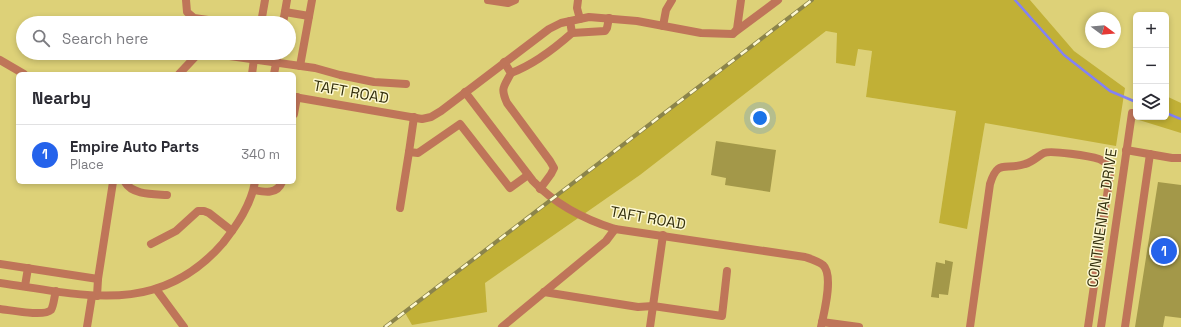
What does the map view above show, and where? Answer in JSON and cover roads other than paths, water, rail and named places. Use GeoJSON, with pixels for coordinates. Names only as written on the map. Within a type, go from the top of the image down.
{"type":"FeatureCollection","features":[{"type":"Feature","properties":{"kind":"street"},"geometry":{"type":"LineString","coordinates":[[186,0],[187,12],[192,16]]}},
{"type":"Feature","properties":{"kind":"street"},"geometry":{"type":"LineString","coordinates":[[262,16],[265,0]]}},
{"type":"Feature","properties":{"kind":"street"},"geometry":{"type":"LineString","coordinates":[[284,16],[287,0]]}},
{"type":"Feature","properties":{"kind":"street"},"geometry":{"type":"LineString","coordinates":[[300,66],[312,0]]}},
{"type":"Feature","properties":{"kind":"street"},"geometry":{"type":"LineString","coordinates":[[488,0],[508,3],[514,0]]}},
{"type":"Feature","properties":{"kind":"street"},"geometry":{"type":"LineString","coordinates":[[578,0],[577,8],[580,19]]}},
{"type":"Feature","properties":{"kind":"street"},"geometry":{"type":"LineString","coordinates":[[663,26],[666,10],[672,0]]}},
{"type":"Feature","properties":{"kind":"street"},"geometry":{"type":"LineString","coordinates":[[735,32],[741,0]]}},
{"type":"Feature","properties":{"kind":"street"},"geometry":{"type":"LineString","coordinates":[[735,32],[778,0]]}},
{"type":"Feature","properties":{"kind":"street"},"geometry":{"type":"LineString","coordinates":[[285,12],[309,16]]}},
{"type":"Feature","properties":{"kind":"street","name":"TAFT ROAD"},"geometry":{"type":"LineString","coordinates":[[296,97],[422,119],[430,117],[465,92],[548,29],[570,21],[589,17],[609,18],[637,21],[702,33],[733,34],[735,32]]}},
{"type":"Feature","properties":{"kind":"street"},"geometry":{"type":"LineString","coordinates":[[540,188],[554,168],[507,103],[502,93],[503,87],[511,73],[521,70],[548,52],[572,33],[605,31],[608,28],[609,18]]}},
{"type":"Feature","properties":{"kind":"street"},"geometry":{"type":"LineString","coordinates":[[570,21],[572,33]]}},
{"type":"Feature","properties":{"kind":"street"},"geometry":{"type":"LineString","coordinates":[[0,60],[21,72]]}},
{"type":"Feature","properties":{"kind":"street"},"geometry":{"type":"LineString","coordinates":[[181,72],[192,60]]}},
{"type":"Feature","properties":{"kind":"street"},"geometry":{"type":"LineString","coordinates":[[252,72],[254,60]]}},
{"type":"Feature","properties":{"kind":"street"},"geometry":{"type":"LineString","coordinates":[[261,60],[315,68],[374,82],[406,84]]}},
{"type":"Feature","properties":{"kind":"street"},"geometry":{"type":"LineString","coordinates":[[274,72],[276,62]]}},
{"type":"Feature","properties":{"kind":"street"},"geometry":{"type":"LineString","coordinates":[[504,62],[511,73]]}},
{"type":"Feature","properties":{"kind":"street","name":"TAFT ROAD"},"geometry":{"type":"LineString","coordinates":[[465,92],[528,175],[540,188],[572,212],[592,221],[615,228],[816,260],[824,266],[828,274],[828,287],[822,324]]}},
{"type":"Feature","properties":{"kind":"street","name":"CONTINENTAL DRIVE"},"geometry":{"type":"LineString","coordinates":[[1101,327],[1132,113]]}},
{"type":"Feature","properties":{"kind":"street"},"geometry":{"type":"LineString","coordinates":[[400,208],[414,117]]}},
{"type":"Feature","properties":{"kind":"street"},"geometry":{"type":"LineString","coordinates":[[409,152],[418,153],[460,124],[510,188],[528,175]]}},
{"type":"Feature","properties":{"kind":"street"},"geometry":{"type":"LineString","coordinates":[[1126,150],[1181,158]]}},
{"type":"Feature","properties":{"kind":"street"},"geometry":{"type":"LineString","coordinates":[[970,327],[990,184],[993,173],[1000,167],[1025,165],[1044,153],[1062,153],[1099,159],[1109,165],[1110,175],[1088,327]]}},
{"type":"Feature","properties":{"kind":"street"},"geometry":{"type":"LineString","coordinates":[[1125,327],[1150,154]]}},
{"type":"Feature","properties":{"kind":"street"},"geometry":{"type":"LineString","coordinates":[[88,327],[98,279],[113,184]]}},
{"type":"Feature","properties":{"kind":"street"},"geometry":{"type":"LineString","coordinates":[[126,184],[139,192],[166,195]]}},
{"type":"Feature","properties":{"kind":"street"},"geometry":{"type":"LineString","coordinates":[[0,282],[95,296],[128,295],[156,289],[173,282],[215,252],[241,217],[255,186],[268,193],[276,190],[281,184]]}},
{"type":"Feature","properties":{"kind":"street"},"geometry":{"type":"LineString","coordinates":[[151,244],[176,231],[198,211],[209,212],[232,231]]}},
{"type":"Feature","properties":{"kind":"street"},"geometry":{"type":"LineString","coordinates":[[502,327],[606,241],[615,228]]}},
{"type":"Feature","properties":{"kind":"street"},"geometry":{"type":"LineString","coordinates":[[650,327],[663,236]]}},
{"type":"Feature","properties":{"kind":"street"},"geometry":{"type":"LineString","coordinates":[[0,264],[98,279]]}},
{"type":"Feature","properties":{"kind":"street"},"geometry":{"type":"LineString","coordinates":[[25,286],[28,268]]}},
{"type":"Feature","properties":{"kind":"street"},"geometry":{"type":"LineString","coordinates":[[544,292],[638,307],[653,306],[722,316],[727,271]]}},
{"type":"Feature","properties":{"kind":"street"},"geometry":{"type":"LineString","coordinates":[[156,289],[184,327]]}},
{"type":"Feature","properties":{"kind":"street"},"geometry":{"type":"LineString","coordinates":[[0,309],[38,313],[48,312],[52,307],[56,291]]}},
{"type":"Feature","properties":{"kind":"street"},"geometry":{"type":"LineString","coordinates":[[822,324],[859,327]]}},
{"type":"Feature","properties":{"kind":"waterway"},"geometry":{"type":"LineString","coordinates":[[1015,0],[1064,55],[1110,91],[1133,101]]}},
{"type":"Feature","properties":{"kind":"waterway"},"geometry":{"type":"LineString","coordinates":[[1169,114],[1181,119]]}},
{"type":"Feature","properties":{"kind":"railway"},"geometry":{"type":"LineString","coordinates":[[385,327],[812,0]]}},
{"type":"Feature","properties":{"kind":"place","name":"Empire Auto Parts"},"geometry":{"type":"Point","coordinates":[1164,251]}}]}
